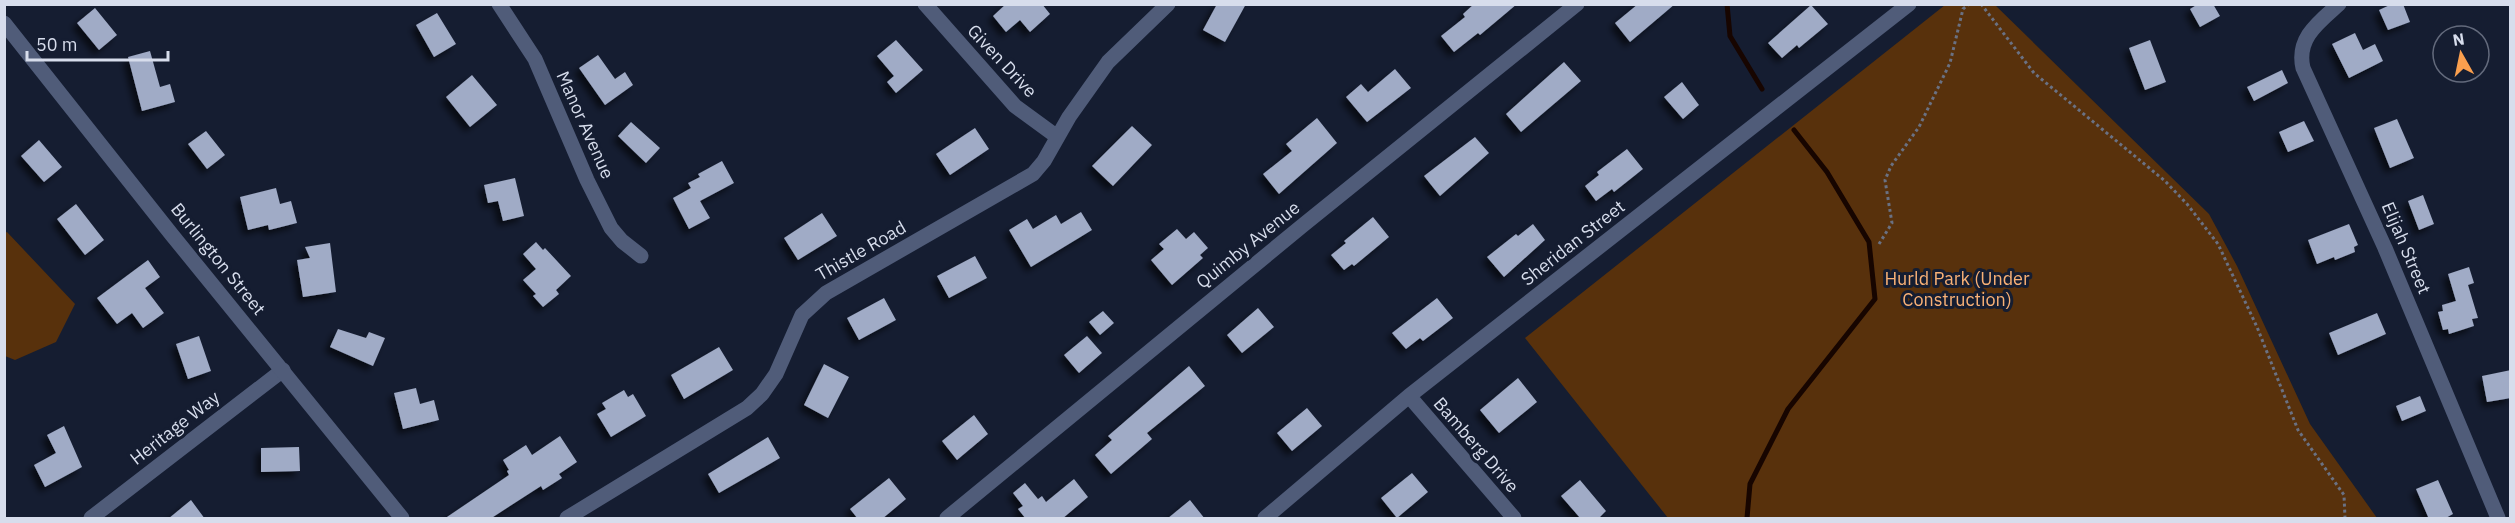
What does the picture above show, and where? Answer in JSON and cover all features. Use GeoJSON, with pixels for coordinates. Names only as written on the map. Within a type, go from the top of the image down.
{"type":"FeatureCollection","features":[{"type":"Feature","properties":{"kind":"street","name":"Manor Avenue"},"geometry":{"type":"LineString","coordinates":[[499,4],[535,59],[587,180],[611,228],[640,256]]}},
{"type":"Feature","properties":{"kind":"street","name":"Given Drive"},"geometry":{"type":"LineString","coordinates":[[925,4],[1014,106],[1056,136]]}},
{"type":"Feature","properties":{"kind":"street","name":"Thistle Road"},"geometry":{"type":"LineString","coordinates":[[567,519],[747,408],[776,374],[798,320],[810,305],[840,284],[1033,174],[1044,161],[1056,136],[1108,62],[1168,4]]}},
{"type":"Feature","properties":{"kind":"street","name":"Quimby Avenue"},"geometry":{"type":"LineString","coordinates":[[947,519],[1302,226],[1577,4]]}},
{"type":"Feature","properties":{"kind":"street","name":"Sheridan Street"},"geometry":{"type":"LineString","coordinates":[[1266,519],[1409,396],[1908,4]]}},
{"type":"Feature","properties":{"kind":"street","name":"Elijah Street"},"geometry":{"type":"LineString","coordinates":[[2339,4],[2307,36],[2302,49],[2303,68],[2385,248],[2498,519]]}},
{"type":"Feature","properties":{"kind":"street","name":"Burlington Street"},"geometry":{"type":"LineString","coordinates":[[4,23],[172,236],[402,519]]}},
{"type":"Feature","properties":{"kind":"street","name":"Heritage Way"},"geometry":{"type":"LineString","coordinates":[[91,519],[283,370]]}},
{"type":"Feature","properties":{"kind":"street","name":"Bamberg Drive"},"geometry":{"type":"LineString","coordinates":[[1409,396],[1514,519]]}},
{"type":"Feature","properties":{"kind":"path"},"geometry":{"type":"LineString","coordinates":[[1879,244],[1892,224],[1885,180],[1891,166],[1919,127],[1950,63],[1963,9],[1969,4]]}},
{"type":"Feature","properties":{"kind":"path"},"geometry":{"type":"LineString","coordinates":[[1981,4],[2034,73],[2165,181],[2187,204],[2218,244],[2253,317],[2298,430],[2343,493],[2344,519]]}},
{"type":"Feature","properties":{"kind":"green space","name":"Hurld Park (Under Construction)"},"geometry":{"type":"Polygon","coordinates":[[[1945,5],[1995,5],[2209,214],[2237,266],[2310,424],[2377,518],[1668,518],[1525,338],[1945,5]]]}},
{"type":"Feature","properties":{"kind":"green space"},"geometry":{"type":"Polygon","coordinates":[[[7,232],[75,304],[56,342],[15,360],[5,356],[4,233],[7,232]]]}},
{"type":"Feature","properties":{"kind":"building"},"geometry":{"type":"Polygon","coordinates":[[[1006,4],[1042,4],[1050,14],[1030,32],[1020,20],[1006,32],[993,16],[1006,4]]]}},
{"type":"Feature","properties":{"kind":"building"},"geometry":{"type":"Polygon","coordinates":[[[1217,4],[1246,4],[1225,42],[1203,30],[1217,4]]]}},
{"type":"Feature","properties":{"kind":"building"},"geometry":{"type":"Polygon","coordinates":[[[1474,4],[1517,4],[1480,35],[1478,33],[1454,52],[1441,36],[1465,17],[1463,14],[1474,4]]]}},
{"type":"Feature","properties":{"kind":"building"},"geometry":{"type":"Polygon","coordinates":[[[1638,4],[1675,4],[1630,42],[1615,23],[1638,4]]]}},
{"type":"Feature","properties":{"kind":"building"},"geometry":{"type":"Polygon","coordinates":[[[2198,4],[2213,4],[2220,16],[2200,27],[2190,9],[2198,4]]]}},
{"type":"Feature","properties":{"kind":"building"},"geometry":{"type":"Polygon","coordinates":[[[2392,4],[2403,4],[2410,22],[2388,30],[2379,10],[2392,4]]]}},
{"type":"Feature","properties":{"kind":"building"},"geometry":{"type":"Polygon","coordinates":[[[1811,5],[1828,24],[1799,48],[1797,45],[1782,58],[1768,43],[1811,5]]]}},
{"type":"Feature","properties":{"kind":"building"},"geometry":{"type":"Polygon","coordinates":[[[95,8],[117,35],[99,50],[77,23],[95,8]]]}},
{"type":"Feature","properties":{"kind":"building"},"geometry":{"type":"Polygon","coordinates":[[[437,13],[456,44],[434,57],[416,25],[437,13]]]}},
{"type":"Feature","properties":{"kind":"building"},"geometry":{"type":"Polygon","coordinates":[[[2355,33],[2363,50],[2375,44],[2383,61],[2349,78],[2332,44],[2355,33]]]}},
{"type":"Feature","properties":{"kind":"building"},"geometry":{"type":"Polygon","coordinates":[[[896,40],[923,70],[896,93],[887,82],[894,76],[877,56],[896,40]]]}},
{"type":"Feature","properties":{"kind":"building"},"geometry":{"type":"Polygon","coordinates":[[[2150,40],[2166,82],[2145,90],[2129,48],[2150,40]]]}},
{"type":"Feature","properties":{"kind":"building"},"geometry":{"type":"Polygon","coordinates":[[[150,51],[160,87],[170,84],[175,102],[142,111],[128,57],[150,51]]]}},
{"type":"Feature","properties":{"kind":"building"},"geometry":{"type":"Polygon","coordinates":[[[598,55],[615,79],[625,72],[633,85],[605,105],[579,68],[598,55]]]}},
{"type":"Feature","properties":{"kind":"building"},"geometry":{"type":"Polygon","coordinates":[[[1564,62],[1581,81],[1521,132],[1506,114],[1564,62]]]}},
{"type":"Feature","properties":{"kind":"building"},"geometry":{"type":"Polygon","coordinates":[[[1395,69],[1411,88],[1367,122],[1346,97],[1361,84],[1368,92],[1395,69]]]}},
{"type":"Feature","properties":{"kind":"building"},"geometry":{"type":"Polygon","coordinates":[[[2282,70],[2288,83],[2254,101],[2247,87],[2282,70]]]}},
{"type":"Feature","properties":{"kind":"building"},"geometry":{"type":"Polygon","coordinates":[[[472,75],[497,105],[470,127],[446,97],[472,75]]]}},
{"type":"Feature","properties":{"kind":"building"},"geometry":{"type":"Polygon","coordinates":[[[1682,82],[1699,105],[1683,119],[1664,97],[1682,82]]]}},
{"type":"Feature","properties":{"kind":"building"},"geometry":{"type":"Polygon","coordinates":[[[1317,118],[1337,143],[1279,194],[1263,174],[1292,151],[1286,144],[1317,118]]]}},
{"type":"Feature","properties":{"kind":"building"},"geometry":{"type":"Polygon","coordinates":[[[2397,119],[2414,158],[2390,168],[2374,128],[2397,119]]]}},
{"type":"Feature","properties":{"kind":"building"},"geometry":{"type":"Polygon","coordinates":[[[2304,121],[2314,141],[2288,152],[2279,132],[2304,121]]]}},
{"type":"Feature","properties":{"kind":"building"},"geometry":{"type":"Polygon","coordinates":[[[631,122],[660,148],[646,163],[618,136],[631,122]]]}},
{"type":"Feature","properties":{"kind":"building"},"geometry":{"type":"Polygon","coordinates":[[[1132,126],[1152,145],[1113,186],[1092,166],[1132,126]]]}},
{"type":"Feature","properties":{"kind":"building"},"geometry":{"type":"Polygon","coordinates":[[[975,128],[989,149],[950,175],[936,154],[975,128]]]}},
{"type":"Feature","properties":{"kind":"building"},"geometry":{"type":"Polygon","coordinates":[[[206,131],[225,155],[207,169],[188,144],[206,131]]]}},
{"type":"Feature","properties":{"kind":"building"},"geometry":{"type":"Polygon","coordinates":[[[1475,137],[1489,153],[1440,196],[1424,176],[1475,137]]]}},
{"type":"Feature","properties":{"kind":"building"},"geometry":{"type":"Polygon","coordinates":[[[39,140],[62,167],[44,182],[21,156],[39,140]]]}},
{"type":"Feature","properties":{"kind":"building"},"geometry":{"type":"Polygon","coordinates":[[[1627,149],[1643,169],[1614,192],[1612,189],[1596,201],[1585,186],[1599,175],[1597,172],[1627,149]]]}},
{"type":"Feature","properties":{"kind":"building"},"geometry":{"type":"Polygon","coordinates":[[[722,161],[734,183],[700,201],[710,218],[689,229],[673,198],[691,188],[688,183],[700,177],[698,174],[722,161]]]}},
{"type":"Feature","properties":{"kind":"building"},"geometry":{"type":"Polygon","coordinates":[[[515,178],[524,216],[503,221],[498,201],[488,203],[484,185],[515,178]]]}},
{"type":"Feature","properties":{"kind":"building"},"geometry":{"type":"Polygon","coordinates":[[[276,188],[280,204],[291,201],[297,223],[269,230],[268,225],[248,230],[240,197],[276,188]]]}},
{"type":"Feature","properties":{"kind":"building"},"geometry":{"type":"Polygon","coordinates":[[[2423,195],[2434,224],[2419,230],[2408,201],[2423,195]]]}},
{"type":"Feature","properties":{"kind":"building"},"geometry":{"type":"Polygon","coordinates":[[[76,204],[104,240],[85,255],[57,219],[76,204]]]}},
{"type":"Feature","properties":{"kind":"building"},"geometry":{"type":"Polygon","coordinates":[[[1081,212],[1092,230],[1031,267],[1009,230],[1027,219],[1033,229],[1056,215],[1061,224],[1081,212]]]}},
{"type":"Feature","properties":{"kind":"building"},"geometry":{"type":"Polygon","coordinates":[[[822,213],[837,236],[798,260],[784,238],[822,213]]]}},
{"type":"Feature","properties":{"kind":"building"},"geometry":{"type":"Polygon","coordinates":[[[1373,217],[1389,237],[1354,266],[1352,264],[1344,270],[1331,255],[1373,217]]]}},
{"type":"Feature","properties":{"kind":"building"},"geometry":{"type":"Polygon","coordinates":[[[1533,224],[1545,240],[1504,277],[1487,257],[1533,224]]]}},
{"type":"Feature","properties":{"kind":"building"},"geometry":{"type":"Polygon","coordinates":[[[2349,224],[2358,245],[2354,247],[2355,252],[2317,264],[2308,240],[2349,224]]]}},
{"type":"Feature","properties":{"kind":"building"},"geometry":{"type":"Polygon","coordinates":[[[1177,229],[1186,239],[1194,232],[1208,248],[1200,255],[1203,258],[1172,285],[1151,260],[1164,249],[1159,244],[1177,229]]]}},
{"type":"Feature","properties":{"kind":"building"},"geometry":{"type":"Polygon","coordinates":[[[536,242],[543,250],[545,248],[571,276],[556,290],[559,294],[543,307],[533,296],[536,294],[523,280],[536,269],[523,254],[536,242]]]}},
{"type":"Feature","properties":{"kind":"building"},"geometry":{"type":"Polygon","coordinates":[[[330,243],[336,292],[303,297],[297,260],[310,258],[305,247],[330,243]]]}},
{"type":"Feature","properties":{"kind":"building"},"geometry":{"type":"Polygon","coordinates":[[[975,256],[987,278],[949,298],[937,276],[975,256]]]}},
{"type":"Feature","properties":{"kind":"building"},"geometry":{"type":"Polygon","coordinates":[[[148,260],[160,277],[145,288],[164,313],[143,328],[132,313],[117,324],[97,298],[148,260]]]}},
{"type":"Feature","properties":{"kind":"building"},"geometry":{"type":"Polygon","coordinates":[[[2469,267],[2474,283],[2468,285],[2478,318],[2472,319],[2474,326],[2449,334],[2448,329],[2443,330],[2438,312],[2443,311],[2442,305],[2456,301],[2448,274],[2469,267]]]}},
{"type":"Feature","properties":{"kind":"building"},"geometry":{"type":"Polygon","coordinates":[[[884,298],[896,320],[859,340],[847,318],[884,298]]]}},
{"type":"Feature","properties":{"kind":"building"},"geometry":{"type":"Polygon","coordinates":[[[1437,298],[1453,318],[1423,341],[1420,338],[1406,349],[1392,333],[1437,298]]]}},
{"type":"Feature","properties":{"kind":"building"},"geometry":{"type":"Polygon","coordinates":[[[1258,308],[1274,327],[1242,353],[1227,335],[1258,308]]]}},
{"type":"Feature","properties":{"kind":"building"},"geometry":{"type":"Polygon","coordinates":[[[1103,311],[1114,323],[1100,335],[1089,322],[1103,311]]]}},
{"type":"Feature","properties":{"kind":"building"},"geometry":{"type":"Polygon","coordinates":[[[2377,313],[2386,334],[2338,355],[2329,333],[2377,313]]]}},
{"type":"Feature","properties":{"kind":"building"},"geometry":{"type":"Polygon","coordinates":[[[338,329],[366,338],[369,332],[385,338],[373,366],[330,347],[338,329]]]}},
{"type":"Feature","properties":{"kind":"building"},"geometry":{"type":"Polygon","coordinates":[[[199,336],[211,371],[188,379],[176,344],[199,336]]]}},
{"type":"Feature","properties":{"kind":"building"},"geometry":{"type":"Polygon","coordinates":[[[1087,336],[1102,353],[1079,373],[1064,355],[1087,336]]]}},
{"type":"Feature","properties":{"kind":"building"},"geometry":{"type":"Polygon","coordinates":[[[719,347],[733,370],[684,399],[671,375],[719,347]]]}},
{"type":"Feature","properties":{"kind":"building"},"geometry":{"type":"Polygon","coordinates":[[[824,364],[849,377],[828,418],[804,405],[824,364]]]}},
{"type":"Feature","properties":{"kind":"building"},"geometry":{"type":"Polygon","coordinates":[[[1189,366],[1205,386],[1147,433],[1152,439],[1111,474],[1095,455],[1112,440],[1108,436],[1189,366]]]}},
{"type":"Feature","properties":{"kind":"building"},"geometry":{"type":"Polygon","coordinates":[[[2511,370],[2511,398],[2487,402],[2482,376],[2511,370]]]}},
{"type":"Feature","properties":{"kind":"building"},"geometry":{"type":"Polygon","coordinates":[[[1518,378],[1537,402],[1499,433],[1480,410],[1518,378]]]}},
{"type":"Feature","properties":{"kind":"building"},"geometry":{"type":"Polygon","coordinates":[[[416,388],[420,404],[434,400],[439,420],[403,429],[394,393],[416,388]]]}},
{"type":"Feature","properties":{"kind":"building"},"geometry":{"type":"Polygon","coordinates":[[[624,390],[628,397],[633,394],[646,416],[611,437],[597,414],[606,409],[602,403],[624,390]]]}},
{"type":"Feature","properties":{"kind":"building"},"geometry":{"type":"Polygon","coordinates":[[[2420,396],[2426,411],[2402,421],[2396,406],[2420,396]]]}},
{"type":"Feature","properties":{"kind":"building"},"geometry":{"type":"Polygon","coordinates":[[[1307,408],[1322,426],[1292,451],[1277,433],[1307,408]]]}},
{"type":"Feature","properties":{"kind":"building"},"geometry":{"type":"Polygon","coordinates":[[[974,415],[988,434],[957,460],[942,441],[974,415]]]}},
{"type":"Feature","properties":{"kind":"building"},"geometry":{"type":"Polygon","coordinates":[[[64,426],[82,467],[45,487],[34,465],[56,453],[47,435],[64,426]]]}},
{"type":"Feature","properties":{"kind":"building"},"geometry":{"type":"Polygon","coordinates":[[[560,436],[577,462],[559,474],[562,478],[543,490],[541,486],[490,519],[444,519],[509,475],[507,471],[509,470],[503,460],[526,445],[532,455],[560,436]]]}},
{"type":"Feature","properties":{"kind":"building"},"geometry":{"type":"Polygon","coordinates":[[[768,437],[780,458],[719,493],[708,474],[768,437]]]}},
{"type":"Feature","properties":{"kind":"building"},"geometry":{"type":"Polygon","coordinates":[[[299,447],[300,471],[261,472],[261,448],[299,447]]]}},
{"type":"Feature","properties":{"kind":"building"},"geometry":{"type":"Polygon","coordinates":[[[1412,473],[1428,492],[1397,518],[1381,498],[1412,473]]]}},
{"type":"Feature","properties":{"kind":"building"},"geometry":{"type":"Polygon","coordinates":[[[889,478],[906,499],[882,519],[858,519],[850,509],[889,478]]]}},
{"type":"Feature","properties":{"kind":"building"},"geometry":{"type":"Polygon","coordinates":[[[1074,479],[1088,497],[1062,519],[1026,519],[1018,509],[1023,506],[1013,493],[1025,483],[1038,499],[1042,496],[1046,502],[1074,479]]]}},
{"type":"Feature","properties":{"kind":"building"},"geometry":{"type":"Polygon","coordinates":[[[1580,480],[1606,511],[1598,519],[1581,519],[1561,496],[1580,480]]]}},
{"type":"Feature","properties":{"kind":"building"},"geometry":{"type":"Polygon","coordinates":[[[2438,480],[2453,514],[2444,519],[2429,519],[2416,489],[2438,480]]]}},
{"type":"Feature","properties":{"kind":"building"},"geometry":{"type":"Polygon","coordinates":[[[191,500],[205,519],[168,519],[191,500]]]}},
{"type":"Feature","properties":{"kind":"building"},"geometry":{"type":"Polygon","coordinates":[[[1190,500],[1205,519],[1167,519],[1190,500]]]}},
{"type":"Feature","properties":{"kind":"waterway"},"geometry":{"type":"LineString","coordinates":[[1727,4],[1730,36],[1762,89]]}},
{"type":"Feature","properties":{"kind":"waterway"},"geometry":{"type":"LineString","coordinates":[[1747,518],[1750,484],[1788,409],[1875,299],[1869,242],[1827,172],[1794,130]]}}]}
